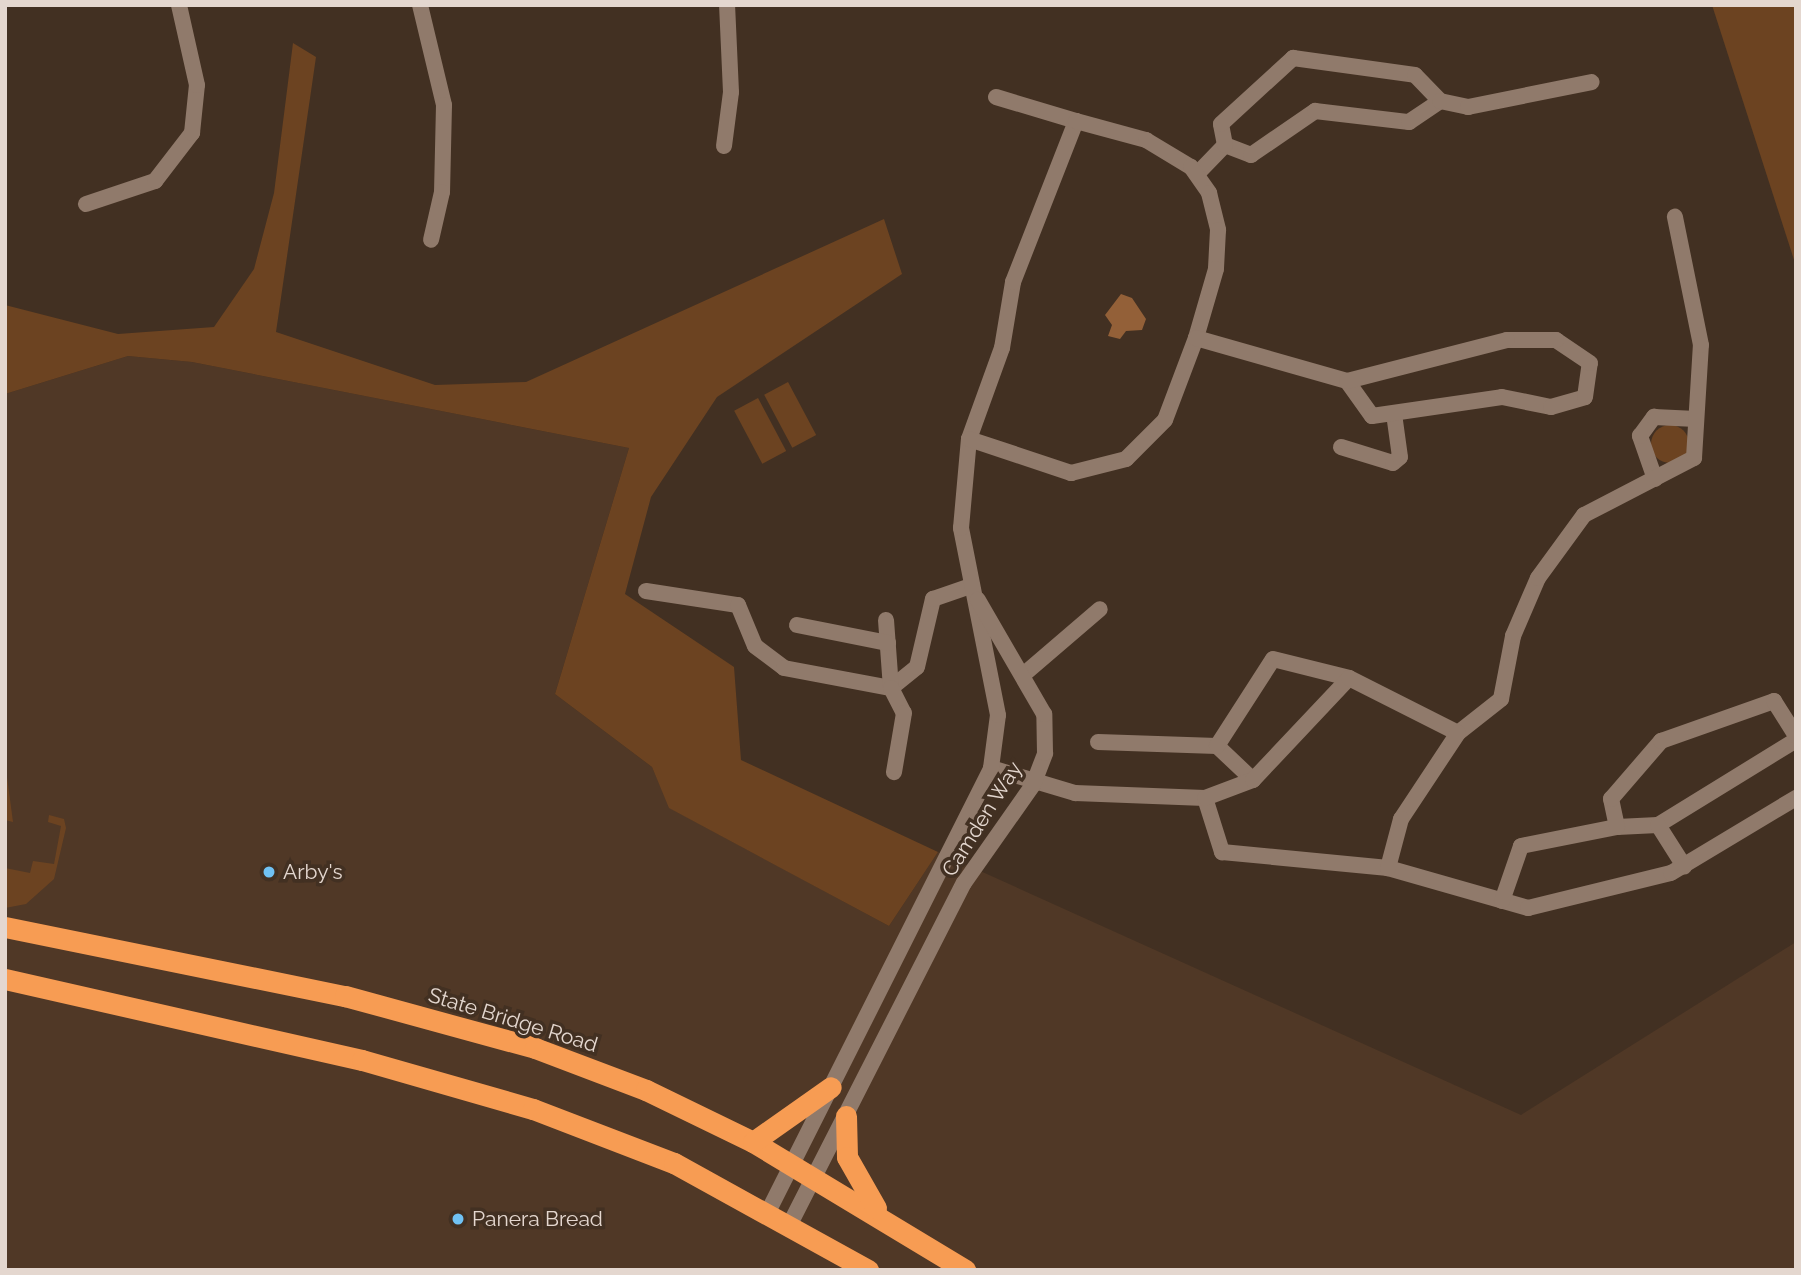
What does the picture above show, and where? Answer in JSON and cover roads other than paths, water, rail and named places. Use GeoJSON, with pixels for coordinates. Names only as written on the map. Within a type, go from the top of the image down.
{"type":"FeatureCollection","features":[{"type":"Feature","properties":{"kind":"highway","name":"State Bridge Road"},"geometry":{"type":"LineString","coordinates":[[5,927],[345,996],[535,1048],[646,1090],[753,1142],[883,1217],[965,1270]]}},
{"type":"Feature","properties":{"kind":"highway"},"geometry":{"type":"LineString","coordinates":[[5,979],[362,1059],[533,1109],[674,1163],[790,1224],[869,1270]]}},
{"type":"Feature","properties":{"kind":"highway"},"geometry":{"type":"LineString","coordinates":[[753,1142],[831,1087]]}},
{"type":"Feature","properties":{"kind":"highway"},"geometry":{"type":"LineString","coordinates":[[846,1116],[853,1172],[883,1217]]}},
{"type":"Feature","properties":{"kind":"street"},"geometry":{"type":"LineString","coordinates":[[86,204],[155,181],[192,134],[197,85],[179,5]]}},
{"type":"Feature","properties":{"kind":"street"},"geometry":{"type":"LineString","coordinates":[[420,5],[444,105],[442,192],[431,240]]}},
{"type":"Feature","properties":{"kind":"street"},"geometry":{"type":"LineString","coordinates":[[724,146],[731,93],[727,5]]}},
{"type":"Feature","properties":{"kind":"street"},"geometry":{"type":"LineString","coordinates":[[1225,145],[1221,124],[1293,58],[1415,75],[1440,102],[1468,107],[1592,82]]}},
{"type":"Feature","properties":{"kind":"street"},"geometry":{"type":"LineString","coordinates":[[969,439],[1071,473],[1126,459],[1165,420],[1196,338],[1216,269],[1218,230],[1209,193],[1197,174],[1146,140],[996,97]]}},
{"type":"Feature","properties":{"kind":"street"},"geometry":{"type":"LineString","coordinates":[[1225,145],[1251,155],[1315,111],[1409,122],[1440,102]]}},
{"type":"Feature","properties":{"kind":"street"},"geometry":{"type":"LineString","coordinates":[[646,591],[738,606],[755,646],[784,668],[891,688],[918,667],[933,599],[970,586],[961,528],[969,439],[1002,348],[1013,282],[1076,121]]}},
{"type":"Feature","properties":{"kind":"street"},"geometry":{"type":"LineString","coordinates":[[1197,174],[1225,145]]}},
{"type":"Feature","properties":{"kind":"street"},"geometry":{"type":"LineString","coordinates":[[1388,868],[1401,819],[1458,733],[1501,699],[1513,636],[1538,578],[1584,515],[1694,458],[1701,345],[1675,216]]}},
{"type":"Feature","properties":{"kind":"street"},"geometry":{"type":"LineString","coordinates":[[1196,338],[1347,381],[1507,340],[1556,340],[1590,363],[1585,397],[1551,407],[1502,397],[1372,416],[1347,381]]}},
{"type":"Feature","properties":{"kind":"street"},"geometry":{"type":"LineString","coordinates":[[1340,447],[1394,464],[1400,457],[1394,414]]}},
{"type":"Feature","properties":{"kind":"street"},"geometry":{"type":"LineString","coordinates":[[1655,479],[1640,436],[1654,417],[1696,419]]}},
{"type":"Feature","properties":{"kind":"street","name":"Camden Way"},"geometry":{"type":"LineString","coordinates":[[790,1224],[964,883],[1035,780],[1045,753],[1044,713],[970,586]]}},
{"type":"Feature","properties":{"kind":"street","name":"Camden Way"},"geometry":{"type":"LineString","coordinates":[[768,1212],[794,1167],[831,1087],[991,768],[998,715],[970,586]]}},
{"type":"Feature","properties":{"kind":"street"},"geometry":{"type":"LineString","coordinates":[[1023,675],[1100,610]]}},
{"type":"Feature","properties":{"kind":"street"},"geometry":{"type":"LineString","coordinates":[[886,620],[891,688],[904,713],[894,772]]}},
{"type":"Feature","properties":{"kind":"street"},"geometry":{"type":"LineString","coordinates":[[797,625],[888,643]]}},
{"type":"Feature","properties":{"kind":"street"},"geometry":{"type":"LineString","coordinates":[[1217,746],[1273,659],[1349,678],[1458,733]]}},
{"type":"Feature","properties":{"kind":"street"},"geometry":{"type":"LineString","coordinates":[[991,768],[1076,793],[1205,797],[1253,779],[1349,678]]}},
{"type":"Feature","properties":{"kind":"street"},"geometry":{"type":"LineString","coordinates":[[1502,901],[1521,846],[1616,827],[1658,825],[1796,738],[1774,701],[1661,741],[1611,799],[1616,827]]}},
{"type":"Feature","properties":{"kind":"street"},"geometry":{"type":"LineString","coordinates":[[1098,742],[1217,746],[1253,779]]}},
{"type":"Feature","properties":{"kind":"street"},"geometry":{"type":"LineString","coordinates":[[1205,797],[1222,852],[1388,868],[1528,908],[1684,866],[1796,798]]}},
{"type":"Feature","properties":{"kind":"street"},"geometry":{"type":"LineString","coordinates":[[1658,825],[1684,866]]}},
{"type":"Feature","properties":{"kind":"place","name":"Arby's"},"geometry":{"type":"Point","coordinates":[269,872]}},
{"type":"Feature","properties":{"kind":"place","name":"Panera Bread"},"geometry":{"type":"Point","coordinates":[458,1219]}}]}
